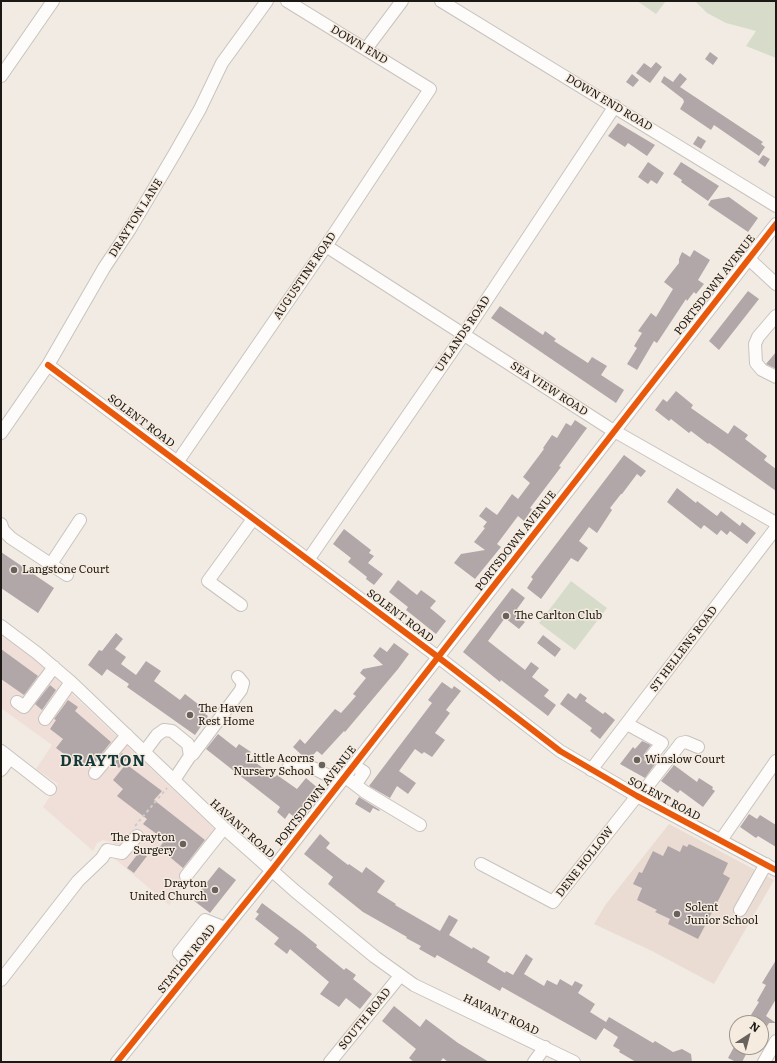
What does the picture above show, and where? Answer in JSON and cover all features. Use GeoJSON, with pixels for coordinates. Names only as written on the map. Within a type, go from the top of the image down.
{"type":"FeatureCollection","features":[{"type":"Feature","properties":{"kind":"street"},"geometry":{"type":"LineString","coordinates":[[1,76],[53,1]]}},
{"type":"Feature","properties":{"kind":"street","name":"DRAYTON LANE"},"geometry":{"type":"LineString","coordinates":[[1,433],[48,365],[104,268],[130,229],[200,109],[222,63],[267,1]]}},
{"type":"Feature","properties":{"kind":"street","name":"DOWN END"},"geometry":{"type":"LineString","coordinates":[[287,1],[430,89]]}},
{"type":"Feature","properties":{"kind":"street"},"geometry":{"type":"LineString","coordinates":[[366,49],[402,1]]}},
{"type":"Feature","properties":{"kind":"street","name":"DOWN END ROAD"},"geometry":{"type":"LineString","coordinates":[[441,1],[615,106],[776,206]]}},
{"type":"Feature","properties":{"kind":"street","name":"AUGUSTINE ROAD"},"geometry":{"type":"LineString","coordinates":[[178,461],[326,246],[430,89]]}},
{"type":"Feature","properties":{"kind":"street","name":"UPLANDS ROAD"},"geometry":{"type":"LineString","coordinates":[[308,560],[464,334],[615,106]]}},
{"type":"Feature","properties":{"kind":"street","name":"PORTSDOWN AVENUE"},"geometry":{"type":"LineString","coordinates":[[272,870],[353,764],[776,224]]}},
{"type":"Feature","properties":{"kind":"street","name":"SEA VIEW ROAD"},"geometry":{"type":"LineString","coordinates":[[326,246],[614,430],[776,523]]}},
{"type":"Feature","properties":{"kind":"street"},"geometry":{"type":"LineString","coordinates":[[749,259],[776,284]]}},
{"type":"Feature","properties":{"kind":"street"},"geometry":{"type":"LineString","coordinates":[[776,316],[758,337],[755,344],[756,363],[762,370],[776,378]]}},
{"type":"Feature","properties":{"kind":"street","name":"SOLENT ROAD"},"geometry":{"type":"LineString","coordinates":[[48,365],[438,657],[560,752],[638,796],[771,867]]}},
{"type":"Feature","properties":{"kind":"street"},"geometry":{"type":"LineString","coordinates":[[241,605],[208,581],[253,519]]}},
{"type":"Feature","properties":{"kind":"street"},"geometry":{"type":"LineString","coordinates":[[51,564],[80,520]]}},
{"type":"Feature","properties":{"kind":"street"},"geometry":{"type":"LineString","coordinates":[[1,524],[3,530],[11,538],[67,575]]}},
{"type":"Feature","properties":{"kind":"street","name":"ST HELLENS ROAD"},"geometry":{"type":"LineString","coordinates":[[592,770],[776,528]]}},
{"type":"Feature","properties":{"kind":"street","name":"HAVANT ROAD"},"geometry":{"type":"LineString","coordinates":[[1,626],[71,682],[224,828],[339,929],[400,976],[428,992],[574,1062]]}},
{"type":"Feature","properties":{"kind":"street"},"geometry":{"type":"LineString","coordinates":[[17,702],[24,706],[54,667]]}},
{"type":"Feature","properties":{"kind":"street"},"geometry":{"type":"LineString","coordinates":[[174,780],[190,756],[241,690],[242,683],[238,677]]}},
{"type":"Feature","properties":{"kind":"street"},"geometry":{"type":"LineString","coordinates":[[45,719],[71,682]]}},
{"type":"Feature","properties":{"kind":"street"},"geometry":{"type":"LineString","coordinates":[[627,724],[662,743],[651,757]]}},
{"type":"Feature","properties":{"kind":"street"},"geometry":{"type":"LineString","coordinates":[[145,751],[157,735],[164,730],[172,731],[188,744],[190,756]]}},
{"type":"Feature","properties":{"kind":"street"},"geometry":{"type":"LineString","coordinates":[[95,773],[127,735]]}},
{"type":"Feature","properties":{"kind":"street"},"geometry":{"type":"LineString","coordinates":[[638,796],[681,743],[686,742],[698,747]]}},
{"type":"Feature","properties":{"kind":"street"},"geometry":{"type":"LineString","coordinates":[[1,770],[5,755],[50,789]]}},
{"type":"Feature","properties":{"kind":"street"},"geometry":{"type":"LineString","coordinates":[[721,840],[776,761]]}},
{"type":"Feature","properties":{"kind":"street"},"geometry":{"type":"LineString","coordinates":[[353,764],[364,772],[356,784]]}},
{"type":"Feature","properties":{"kind":"street"},"geometry":{"type":"LineString","coordinates":[[289,766],[309,766],[327,775],[356,784],[365,792],[420,825]]}},
{"type":"Feature","properties":{"kind":"street","name":"DENE HOLLOW"},"geometry":{"type":"LineString","coordinates":[[481,864],[553,902],[638,796]]}},
{"type":"Feature","properties":{"kind":"street"},"geometry":{"type":"LineString","coordinates":[[186,876],[224,828]]}},
{"type":"Feature","properties":{"kind":"street"},"geometry":{"type":"LineString","coordinates":[[1,980],[78,881],[102,858],[107,850],[122,853],[134,833]]}},
{"type":"Feature","properties":{"kind":"street"},"geometry":{"type":"LineString","coordinates":[[740,910],[771,867]]}},
{"type":"Feature","properties":{"kind":"street","name":"STATION ROAD"},"geometry":{"type":"LineString","coordinates":[[117,1062],[272,870]]}},
{"type":"Feature","properties":{"kind":"street"},"geometry":{"type":"LineString","coordinates":[[193,968],[179,953],[196,931],[205,920],[224,928]]}},
{"type":"Feature","properties":{"kind":"street","name":"SOUTH ROAD"},"geometry":{"type":"LineString","coordinates":[[330,1062],[400,976]]}},
{"type":"Feature","properties":{"kind":"street"},"geometry":{"type":"LineString","coordinates":[[764,1062],[776,1041]]}},
{"type":"Feature","properties":{"kind":"street"},"geometry":{"type":"LineString","coordinates":[[534,1062],[545,1047]]}},
{"type":"Feature","properties":{"kind":"path"},"geometry":{"type":"LineString","coordinates":[[134,833],[174,780]]}},
{"type":"Feature","properties":{"kind":"shaded area"},"geometry":{"type":"Polygon","coordinates":[[[1,634],[30,654],[223,837],[169,905],[115,859],[117,853],[113,843],[103,840],[97,843],[93,851],[43,807],[58,784],[36,769],[52,745],[1,708],[1,634]]]}},
{"type":"Feature","properties":{"kind":"shaded area","name":"Solent Junior School"},"geometry":{"type":"Polygon","coordinates":[[[669,824],[774,880],[714,984],[652,951],[594,924],[606,904],[669,824]]]}},
{"type":"Feature","properties":{"kind":"green space"},"geometry":{"type":"Polygon","coordinates":[[[637,1],[666,1],[656,14],[637,1]]]}},
{"type":"Feature","properties":{"kind":"green space"},"geometry":{"type":"Polygon","coordinates":[[[695,1],[775,1],[776,58],[746,46],[756,31],[726,23],[707,13],[695,1]]]}},
{"type":"Feature","properties":{"kind":"green space"},"geometry":{"type":"Polygon","coordinates":[[[571,581],[607,608],[575,650],[539,623],[571,581]]]}},
{"type":"Feature","properties":{"kind":"building"},"geometry":{"type":"Polygon","coordinates":[[[710,52],[718,58],[713,65],[705,59],[710,52]]]}},
{"type":"Feature","properties":{"kind":"building"},"geometry":{"type":"Polygon","coordinates":[[[656,62],[662,67],[650,83],[636,73],[644,63],[651,68],[656,62]]]}},
{"type":"Feature","properties":{"kind":"building"},"geometry":{"type":"Polygon","coordinates":[[[680,73],[687,79],[680,87],[763,142],[761,144],[765,147],[759,156],[714,125],[711,130],[680,109],[684,102],[683,99],[661,82],[664,76],[673,82],[680,73]]]}},
{"type":"Feature","properties":{"kind":"building"},"geometry":{"type":"Polygon","coordinates":[[[632,74],[639,80],[633,87],[626,82],[632,74]]]}},
{"type":"Feature","properties":{"kind":"building"},"geometry":{"type":"Polygon","coordinates":[[[618,123],[655,145],[647,156],[628,143],[625,147],[608,136],[618,123]]]}},
{"type":"Feature","properties":{"kind":"building"},"geometry":{"type":"Polygon","coordinates":[[[698,136],[706,141],[701,149],[693,144],[698,136]]]}},
{"type":"Feature","properties":{"kind":"building"},"geometry":{"type":"Polygon","coordinates":[[[763,155],[770,159],[765,167],[758,162],[763,155]]]}},
{"type":"Feature","properties":{"kind":"building"},"geometry":{"type":"Polygon","coordinates":[[[648,162],[664,173],[657,184],[651,180],[648,184],[638,177],[648,162]]]}},
{"type":"Feature","properties":{"kind":"building"},"geometry":{"type":"Polygon","coordinates":[[[681,162],[719,186],[708,201],[681,182],[682,180],[673,174],[681,162]]]}},
{"type":"Feature","properties":{"kind":"building"},"geometry":{"type":"Polygon","coordinates":[[[729,197],[758,218],[748,232],[708,205],[711,200],[729,197]]]}},
{"type":"Feature","properties":{"kind":"building"},"geometry":{"type":"Polygon","coordinates":[[[694,250],[710,260],[698,280],[704,284],[696,294],[694,292],[687,301],[686,299],[657,343],[654,341],[637,370],[627,364],[637,348],[634,346],[642,333],[638,331],[651,313],[656,317],[673,289],[664,282],[679,263],[682,252],[690,257],[694,250]]]}},
{"type":"Feature","properties":{"kind":"building"},"geometry":{"type":"Polygon","coordinates":[[[748,291],[759,299],[719,350],[709,341],[748,291]]]}},
{"type":"Feature","properties":{"kind":"building"},"geometry":{"type":"Polygon","coordinates":[[[500,306],[543,335],[545,331],[556,339],[554,341],[588,363],[592,357],[607,366],[601,375],[624,390],[616,403],[491,318],[500,306]]]}},
{"type":"Feature","properties":{"kind":"building"},"geometry":{"type":"Polygon","coordinates":[[[776,352],[776,369],[766,364],[776,352]]]}},
{"type":"Feature","properties":{"kind":"building"},"geometry":{"type":"Polygon","coordinates":[[[676,391],[693,405],[691,408],[728,434],[734,425],[748,435],[745,439],[767,456],[764,460],[776,469],[776,491],[709,443],[708,444],[691,431],[689,433],[671,419],[669,421],[655,410],[663,399],[667,402],[676,391]]]}},
{"type":"Feature","properties":{"kind":"building"},"geometry":{"type":"Polygon","coordinates":[[[575,420],[587,428],[559,466],[561,467],[530,508],[532,509],[524,521],[518,516],[497,544],[501,547],[475,579],[454,563],[461,554],[485,550],[474,542],[485,528],[483,527],[487,522],[479,516],[486,507],[497,515],[512,494],[518,499],[530,483],[523,477],[544,449],[543,448],[552,435],[557,438],[566,423],[571,426],[575,420]]]}},
{"type":"Feature","properties":{"kind":"building"},"geometry":{"type":"Polygon","coordinates":[[[624,455],[646,471],[641,477],[637,474],[621,494],[610,508],[612,510],[597,533],[589,527],[579,541],[588,548],[578,562],[571,558],[541,599],[527,588],[533,579],[531,577],[624,455]]]}},
{"type":"Feature","properties":{"kind":"building"},"geometry":{"type":"Polygon","coordinates":[[[677,488],[696,503],[697,501],[717,516],[721,511],[740,526],[742,522],[756,533],[747,544],[730,531],[727,535],[721,530],[717,535],[704,525],[701,529],[667,502],[677,488]]]}},
{"type":"Feature","properties":{"kind":"building"},"geometry":{"type":"Polygon","coordinates":[[[344,529],[371,550],[369,553],[374,556],[368,563],[383,574],[374,585],[366,579],[367,577],[348,562],[351,558],[333,544],[344,529]]]}},
{"type":"Feature","properties":{"kind":"building","name":"Langstone Court"},"geometry":{"type":"Polygon","coordinates":[[[1,552],[54,588],[38,613],[1,588],[1,552]]]}},
{"type":"Feature","properties":{"kind":"building"},"geometry":{"type":"Polygon","coordinates":[[[398,580],[417,595],[421,590],[436,601],[430,608],[446,621],[436,634],[406,610],[408,607],[389,592],[398,580]]]}},
{"type":"Feature","properties":{"kind":"building"},"geometry":{"type":"Polygon","coordinates":[[[512,588],[525,598],[517,609],[523,614],[520,618],[525,622],[519,629],[505,618],[488,641],[525,670],[531,662],[539,668],[532,677],[549,690],[544,696],[556,705],[548,716],[501,680],[500,682],[463,652],[512,588]]]}},
{"type":"Feature","properties":{"kind":"building"},"geometry":{"type":"Polygon","coordinates":[[[116,633],[123,639],[115,649],[126,657],[121,664],[136,675],[146,661],[161,671],[154,681],[180,700],[185,694],[207,711],[205,714],[208,716],[195,735],[127,687],[129,684],[107,669],[102,676],[88,665],[99,650],[102,651],[116,633]]]}},
{"type":"Feature","properties":{"kind":"building"},"geometry":{"type":"Polygon","coordinates":[[[543,635],[561,649],[555,657],[537,643],[543,635]]]}},
{"type":"Feature","properties":{"kind":"building"},"geometry":{"type":"Polygon","coordinates":[[[394,643],[409,654],[398,669],[345,732],[344,731],[322,755],[317,751],[309,759],[305,758],[293,747],[300,739],[305,744],[335,709],[341,713],[356,696],[353,694],[366,678],[360,673],[363,669],[383,665],[373,656],[380,647],[387,652],[394,643]]]}},
{"type":"Feature","properties":{"kind":"building"},"geometry":{"type":"Polygon","coordinates":[[[1,649],[38,676],[24,695],[1,679],[1,649]]]}},
{"type":"Feature","properties":{"kind":"building"},"geometry":{"type":"Polygon","coordinates":[[[442,682],[452,689],[454,686],[461,691],[446,710],[450,713],[435,733],[445,740],[432,757],[424,752],[422,754],[415,749],[399,771],[416,783],[408,794],[397,786],[390,798],[369,786],[432,703],[428,700],[442,682]]]}},
{"type":"Feature","properties":{"kind":"building"},"geometry":{"type":"Polygon","coordinates":[[[50,685],[56,690],[42,710],[35,704],[50,685]]]}},
{"type":"Feature","properties":{"kind":"building"},"geometry":{"type":"Polygon","coordinates":[[[568,693],[576,699],[580,693],[587,698],[585,701],[603,714],[605,712],[615,720],[600,739],[590,731],[592,728],[560,704],[568,693]]]}},
{"type":"Feature","properties":{"kind":"building"},"geometry":{"type":"Polygon","coordinates":[[[68,700],[78,707],[75,711],[111,742],[90,768],[75,756],[72,760],[56,748],[63,739],[50,729],[56,720],[54,719],[68,700]]]}},
{"type":"Feature","properties":{"kind":"building"},"geometry":{"type":"Polygon","coordinates":[[[218,734],[236,748],[239,744],[251,752],[248,757],[275,777],[277,775],[297,789],[306,778],[319,789],[296,818],[289,813],[285,819],[277,812],[280,807],[206,749],[218,734]]]}},
{"type":"Feature","properties":{"kind":"building","name":"Winslow Court"},"geometry":{"type":"Polygon","coordinates":[[[642,741],[651,745],[645,753],[644,760],[650,764],[655,764],[645,778],[620,764],[633,747],[635,749],[642,741]]]}},
{"type":"Feature","properties":{"kind":"building"},"geometry":{"type":"Polygon","coordinates":[[[122,753],[128,758],[119,768],[113,763],[122,753]]]}},
{"type":"Feature","properties":{"kind":"building"},"geometry":{"type":"Polygon","coordinates":[[[126,764],[162,791],[154,800],[205,840],[183,868],[159,848],[165,840],[143,824],[147,819],[117,796],[123,789],[113,780],[126,764]]]}},
{"type":"Feature","properties":{"kind":"building"},"geometry":{"type":"Polygon","coordinates":[[[674,765],[697,782],[699,778],[713,787],[712,789],[715,791],[703,807],[680,790],[678,793],[661,781],[674,765]]]}},
{"type":"Feature","properties":{"kind":"building"},"geometry":{"type":"Polygon","coordinates":[[[359,797],[380,810],[379,811],[373,808],[370,813],[355,804],[359,797]]]}},
{"type":"Feature","properties":{"kind":"building"},"geometry":{"type":"Polygon","coordinates":[[[749,814],[757,819],[760,815],[776,825],[776,847],[758,836],[756,838],[740,827],[749,814]]]}},
{"type":"Feature","properties":{"kind":"building"},"geometry":{"type":"Polygon","coordinates":[[[320,834],[330,843],[326,848],[348,865],[349,864],[362,873],[366,867],[385,881],[377,892],[396,904],[395,905],[440,931],[449,915],[458,920],[449,935],[472,949],[473,947],[490,957],[487,962],[505,973],[506,971],[513,975],[526,954],[533,959],[524,974],[544,986],[547,980],[557,985],[560,979],[572,986],[575,981],[583,985],[578,993],[595,1004],[590,1012],[606,1022],[609,1017],[653,1043],[655,1041],[673,1052],[682,1049],[691,1054],[692,1062],[636,1062],[619,1052],[620,1050],[613,1046],[618,1037],[604,1028],[596,1040],[502,987],[500,991],[437,955],[435,958],[419,949],[421,946],[363,912],[328,884],[333,877],[304,854],[320,834]]]}},
{"type":"Feature","properties":{"kind":"building"},"geometry":{"type":"Polygon","coordinates":[[[689,844],[728,863],[723,874],[730,878],[698,939],[668,924],[670,919],[655,912],[657,910],[637,900],[642,888],[633,884],[639,872],[642,873],[653,851],[663,856],[668,846],[680,852],[683,845],[687,847],[689,844]]]}},
{"type":"Feature","properties":{"kind":"building"},"geometry":{"type":"Polygon","coordinates":[[[140,851],[147,856],[134,873],[127,868],[140,851]]]}},
{"type":"Feature","properties":{"kind":"building","name":"Drayton United Church"},"geometry":{"type":"Polygon","coordinates":[[[219,867],[236,880],[210,913],[193,900],[219,867]]]}},
{"type":"Feature","properties":{"kind":"building"},"geometry":{"type":"Polygon","coordinates":[[[262,903],[317,945],[316,947],[344,970],[346,968],[356,975],[353,979],[372,994],[360,1009],[346,998],[339,1007],[320,994],[329,982],[290,949],[287,954],[274,944],[279,938],[255,919],[259,914],[256,912],[262,903]]]}},
{"type":"Feature","properties":{"kind":"building"},"geometry":{"type":"Polygon","coordinates":[[[776,960],[776,999],[767,1015],[751,1015],[759,1002],[757,1001],[766,985],[762,983],[776,960]]]}},
{"type":"Feature","properties":{"kind":"building"},"geometry":{"type":"Polygon","coordinates":[[[394,1006],[420,1027],[426,1019],[458,1043],[489,1062],[448,1062],[443,1058],[440,1062],[414,1062],[409,1058],[416,1049],[382,1021],[394,1006]]]}},
{"type":"Feature","properties":{"kind":"building"},"geometry":{"type":"Polygon","coordinates":[[[769,1018],[776,1023],[769,1023],[769,1018]]]}},
{"type":"Feature","properties":{"kind":"building"},"geometry":{"type":"Polygon","coordinates":[[[730,1055],[746,1055],[742,1062],[736,1062],[728,1058],[730,1055]]]}},
{"type":"Feature","properties":{"kind":"cycle path"},"geometry":{"type":"LineString","coordinates":[[117,1062],[272,870],[776,224]]}},
{"type":"Feature","properties":{"kind":"cycle path"},"geometry":{"type":"LineString","coordinates":[[48,365],[438,657],[560,751],[637,796],[776,870]]}},
{"type":"Feature","properties":{"kind":"place","name":"Langstone Court"},"geometry":{"type":"Point","coordinates":[14,570]}},
{"type":"Feature","properties":{"kind":"place","name":"The Carlton Club"},"geometry":{"type":"Point","coordinates":[506,616]}},
{"type":"Feature","properties":{"kind":"place","name":"The Haven Rest Home"},"geometry":{"type":"Point","coordinates":[190,715]}},
{"type":"Feature","properties":{"kind":"place","name":"Winslow Court"},"geometry":{"type":"Point","coordinates":[637,760]}},
{"type":"Feature","properties":{"kind":"place","name":"Little Acorns Nursery School"},"geometry":{"type":"Point","coordinates":[322,765]}},
{"type":"Feature","properties":{"kind":"place","name":"The Drayton Surgery"},"geometry":{"type":"Point","coordinates":[183,844]}},
{"type":"Feature","properties":{"kind":"place","name":"Drayton United Church"},"geometry":{"type":"Point","coordinates":[215,890]}},
{"type":"Feature","properties":{"kind":"place","name":"Solent Junior School"},"geometry":{"type":"Point","coordinates":[677,914]}},
{"type":"Feature","properties":{"kind":"district","name":"DRAYTON"},"geometry":{"type":"Point","coordinates":[103,762]}}]}
